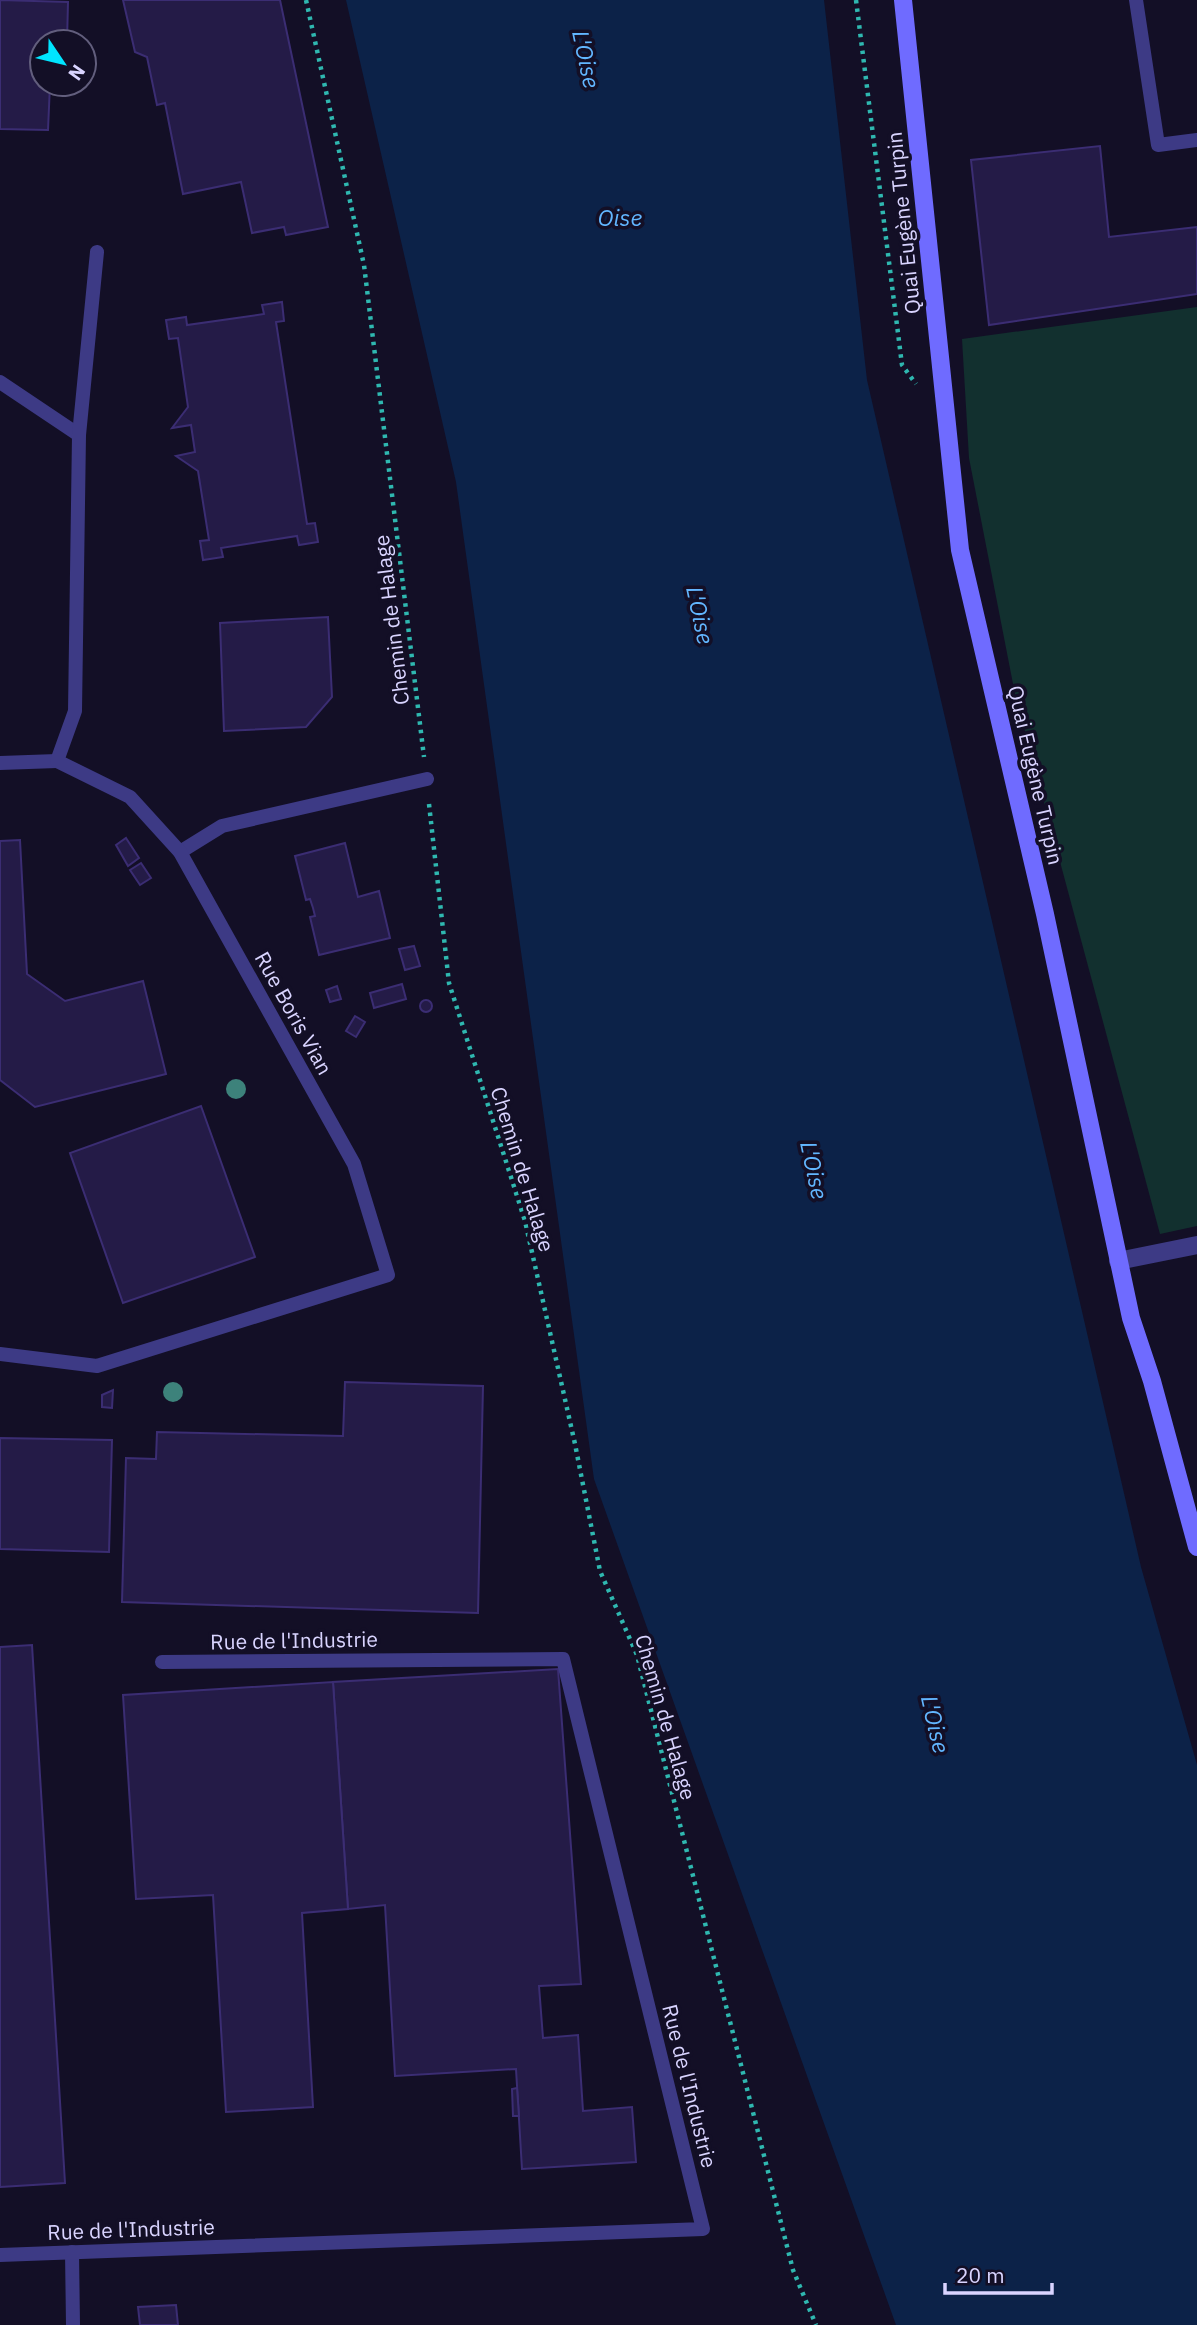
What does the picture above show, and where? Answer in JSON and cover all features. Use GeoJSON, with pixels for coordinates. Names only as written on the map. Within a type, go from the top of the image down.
{"type":"FeatureCollection","features":[{"type":"Feature","properties":{"kind":"main road","name":"Quai Eugène Turpin"},"geometry":{"type":"LineString","coordinates":[[903,0],[960,550],[1045,914],[1131,1318],[1152,1381],[1197,1546]]}},
{"type":"Feature","properties":{"kind":"street"},"geometry":{"type":"LineString","coordinates":[[1118,1261],[1197,1245]]}},
{"type":"Feature","properties":{"kind":"lane"},"geometry":{"type":"LineString","coordinates":[[1136,0],[1158,145],[1197,140]]}},
{"type":"Feature","properties":{"kind":"lane"},"geometry":{"type":"LineString","coordinates":[[0,763],[57,761],[75,711],[79,435],[97,252]]}},
{"type":"Feature","properties":{"kind":"lane"},"geometry":{"type":"LineString","coordinates":[[0,382],[79,435]]}},
{"type":"Feature","properties":{"kind":"lane","name":"Rue Boris Vian"},"geometry":{"type":"LineString","coordinates":[[0,1354],[97,1366],[388,1275],[354,1164],[180,852],[130,797],[57,761]]}},
{"type":"Feature","properties":{"kind":"lane"},"geometry":{"type":"LineString","coordinates":[[180,852],[222,826],[427,779]]}},
{"type":"Feature","properties":{"kind":"lane","name":"Rue de l'Industrie"},"geometry":{"type":"LineString","coordinates":[[0,2255],[703,2229],[563,1659],[162,1662]]}},
{"type":"Feature","properties":{"kind":"lane"},"geometry":{"type":"LineString","coordinates":[[72,2252],[72,2325]]}},
{"type":"Feature","properties":{"kind":"path","name":"Chemin de Halage"},"geometry":{"type":"LineString","coordinates":[[306,0],[364,265],[427,779],[449,983],[525,1220],[600,1571],[637,1655],[793,2270],[816,2325]]}},
{"type":"Feature","properties":{"kind":"path"},"geometry":{"type":"LineString","coordinates":[[856,0],[902,365],[946,424]]}},
{"type":"Feature","properties":{"kind":"green space"},"geometry":{"type":"Polygon","coordinates":[[[1197,307],[1197,1226],[1160,1234],[1015,694],[969,458],[962,339],[1197,307]]]}},
{"type":"Feature","properties":{"kind":"water"},"geometry":{"type":"Polygon","coordinates":[[[346,0],[824,0],[867,380],[1141,1567],[1197,1765],[1197,2325],[896,2325],[594,1479],[456,482],[346,0]]]}},
{"type":"Feature","properties":{"kind":"building"},"geometry":{"type":"Polygon","coordinates":[[[0,0],[68,2],[67,28],[28,28],[28,98],[49,98],[48,130],[0,129],[0,0]]]}},
{"type":"Feature","properties":{"kind":"building"},"geometry":{"type":"Polygon","coordinates":[[[123,0],[280,0],[328,227],[286,235],[284,227],[252,233],[241,182],[183,194],[165,103],[157,105],[147,57],[135,52],[123,0]]]}},
{"type":"Feature","properties":{"kind":"building"},"geometry":{"type":"Polygon","coordinates":[[[1100,146],[1109,237],[1197,227],[1197,294],[989,325],[971,160],[1100,146]]]}},
{"type":"Feature","properties":{"kind":"building"},"geometry":{"type":"Polygon","coordinates":[[[282,302],[284,321],[276,322],[307,524],[315,523],[318,542],[299,545],[297,536],[221,548],[223,557],[203,560],[200,541],[209,540],[198,471],[176,456],[195,452],[191,425],[172,428],[188,407],[178,338],[169,339],[166,320],[186,317],[187,325],[264,314],[262,305],[282,302]]]}},
{"type":"Feature","properties":{"kind":"building"},"geometry":{"type":"Polygon","coordinates":[[[328,617],[332,697],[306,727],[224,731],[220,623],[328,617]]]}},
{"type":"Feature","properties":{"kind":"building"},"geometry":{"type":"Polygon","coordinates":[[[126,838],[139,858],[128,866],[116,845],[126,838]]]}},
{"type":"Feature","properties":{"kind":"building"},"geometry":{"type":"Polygon","coordinates":[[[20,840],[27,974],[65,1001],[143,981],[166,1074],[35,1107],[0,1080],[0,841],[20,840]]]}},
{"type":"Feature","properties":{"kind":"building"},"geometry":{"type":"Polygon","coordinates":[[[345,843],[358,897],[379,891],[390,938],[319,955],[310,917],[315,916],[310,899],[306,900],[295,856],[345,843]]]}},
{"type":"Feature","properties":{"kind":"building"},"geometry":{"type":"Polygon","coordinates":[[[141,863],[151,878],[140,885],[130,870],[141,863]]]}},
{"type":"Feature","properties":{"kind":"building"},"geometry":{"type":"Polygon","coordinates":[[[414,946],[420,966],[405,970],[399,949],[414,946]]]}},
{"type":"Feature","properties":{"kind":"building"},"geometry":{"type":"Polygon","coordinates":[[[402,984],[406,999],[374,1008],[370,993],[402,984]]]}},
{"type":"Feature","properties":{"kind":"building"},"geometry":{"type":"Polygon","coordinates":[[[337,986],[341,999],[330,1002],[326,990],[337,986]]]}},
{"type":"Feature","properties":{"kind":"building"},"geometry":{"type":"Polygon","coordinates":[[[421,1001],[431,1001],[431,1011],[421,1011],[421,1001]]]}},
{"type":"Feature","properties":{"kind":"building"},"geometry":{"type":"Polygon","coordinates":[[[355,1016],[365,1022],[356,1037],[346,1031],[355,1016]]]}},
{"type":"Feature","properties":{"kind":"building"},"geometry":{"type":"Polygon","coordinates":[[[201,1106],[255,1257],[123,1303],[70,1153],[201,1106]]]}},
{"type":"Feature","properties":{"kind":"building"},"geometry":{"type":"Polygon","coordinates":[[[345,1382],[483,1386],[478,1613],[122,1602],[126,1458],[156,1459],[157,1432],[343,1436],[345,1382]]]}},
{"type":"Feature","properties":{"kind":"building"},"geometry":{"type":"Polygon","coordinates":[[[113,1390],[112,1408],[102,1407],[102,1395],[113,1390]]]}},
{"type":"Feature","properties":{"kind":"building"},"geometry":{"type":"Polygon","coordinates":[[[0,1438],[112,1440],[109,1552],[0,1549],[0,1438]]]}},
{"type":"Feature","properties":{"kind":"building"},"geometry":{"type":"Polygon","coordinates":[[[32,1645],[65,2183],[0,2187],[0,1647],[32,1645]]]}},
{"type":"Feature","properties":{"kind":"building"},"geometry":{"type":"Polygon","coordinates":[[[558,1669],[581,1984],[539,1986],[543,2038],[578,2035],[583,2111],[632,2107],[636,2162],[522,2169],[516,2069],[395,2076],[385,1905],[348,1909],[333,1682],[558,1669]]]}},
{"type":"Feature","properties":{"kind":"building"},"geometry":{"type":"Polygon","coordinates":[[[333,1682],[348,1909],[302,1913],[313,2107],[226,2112],[213,1895],[136,1899],[123,1695],[333,1682]]]}},
{"type":"Feature","properties":{"kind":"building"},"geometry":{"type":"Polygon","coordinates":[[[517,2088],[519,2116],[513,2116],[512,2089],[517,2088]]]}},
{"type":"Feature","properties":{"kind":"building"},"geometry":{"type":"Polygon","coordinates":[[[176,2305],[178,2325],[140,2325],[138,2307],[176,2305]]]}},
{"type":"Feature","properties":{"kind":"water label","name":"L'Oise"},"geometry":{"type":"Point","coordinates":[587,59]}},
{"type":"Feature","properties":{"kind":"water label","name":"Oise"},"geometry":{"type":"Point","coordinates":[620,217]}},
{"type":"Feature","properties":{"kind":"water label","name":"L'Oise"},"geometry":{"type":"Point","coordinates":[701,615]}},
{"type":"Feature","properties":{"kind":"water label","name":"L'Oise"},"geometry":{"type":"Point","coordinates":[815,1170]}},
{"type":"Feature","properties":{"kind":"water label","name":"L'Oise"},"geometry":{"type":"Point","coordinates":[936,1724]}}]}
